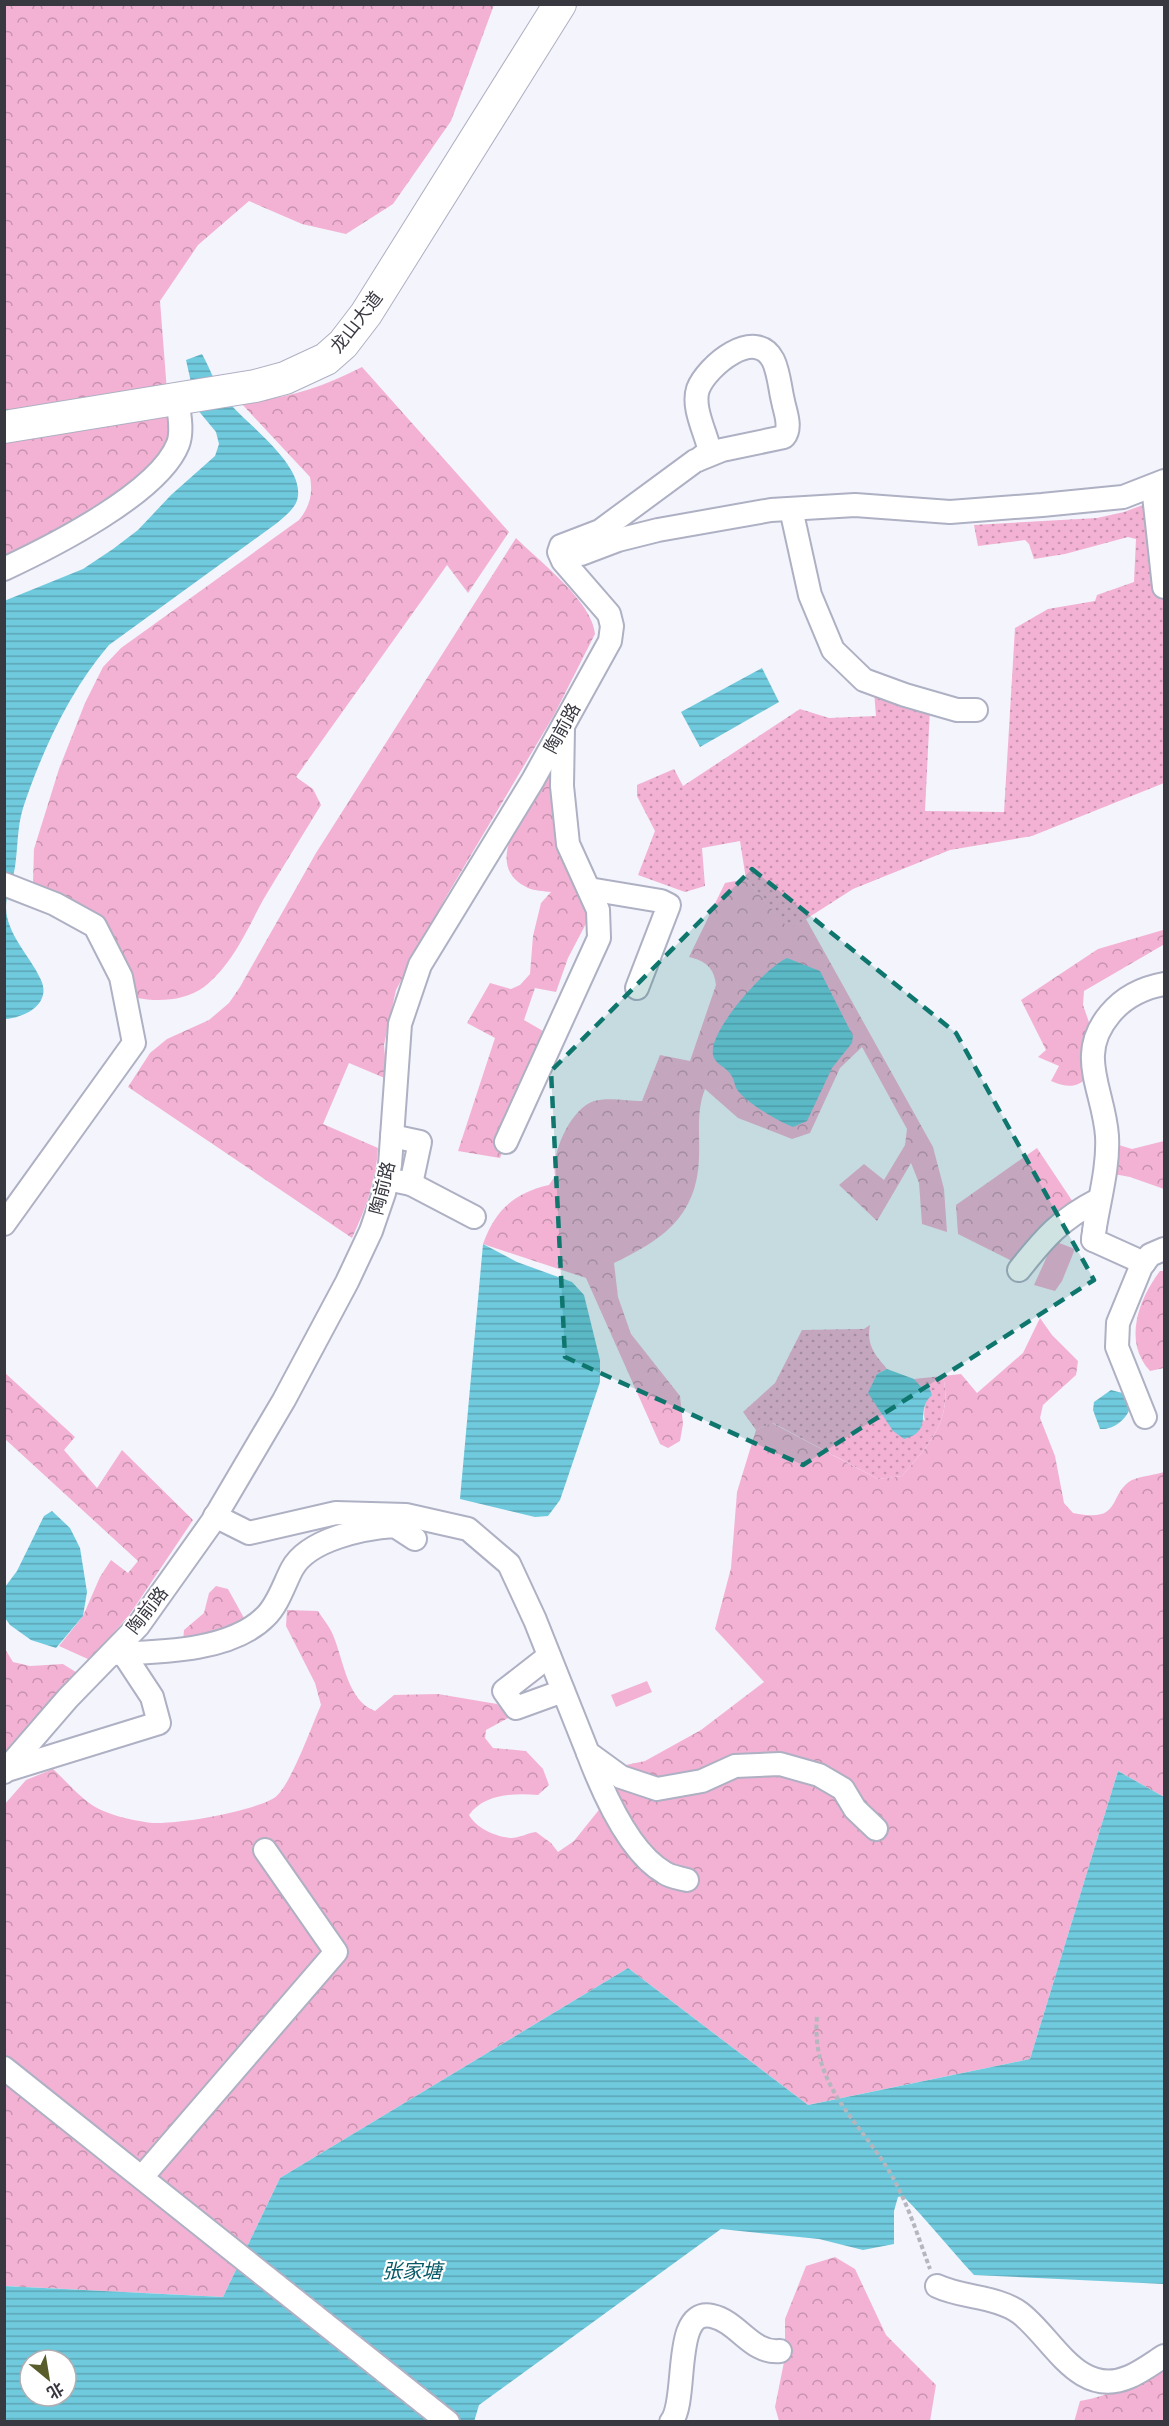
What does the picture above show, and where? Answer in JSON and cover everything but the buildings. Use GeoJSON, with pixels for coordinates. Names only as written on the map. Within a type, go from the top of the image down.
{"type":"FeatureCollection","features":[{"type":"Feature","properties":{"kind":"main road","name":"龙山大道"},"geometry":{"type":"LineString","coordinates":[[4,427],[255,386],[300,372],[326,359],[343,344],[372,304],[560,4]]}},
{"type":"Feature","properties":{"kind":"street"},"geometry":{"type":"LineString","coordinates":[[698,460],[722,450],[784,436],[788,432],[773,360],[763,350],[744,348],[724,355],[698,389],[697,404],[709,448],[698,460],[600,531],[561,546],[559,552],[563,561],[618,540],[658,530],[791,509],[855,505],[950,512],[1123,497],[1159,483],[1164,586]]}},
{"type":"Feature","properties":{"kind":"street"},"geometry":{"type":"LineString","coordinates":[[4,568],[57,543],[106,514],[143,486],[169,459],[179,443],[178,398]]}},
{"type":"Feature","properties":{"kind":"street"},"geometry":{"type":"LineString","coordinates":[[791,509],[810,596],[833,650],[864,680],[957,710],[976,710]]}},
{"type":"Feature","properties":{"kind":"street","name":"陶前路"},"geometry":{"type":"LineString","coordinates":[[5,1771],[68,1698],[117,1653],[215,1516],[284,1400],[347,1282],[371,1231],[387,1179],[400,1024],[420,965],[563,727],[610,641],[612,626],[609,614],[563,561]]}},
{"type":"Feature","properties":{"kind":"street"},"geometry":{"type":"LineString","coordinates":[[506,1142],[599,938],[598,910],[568,844],[562,786],[563,727]]}},
{"type":"Feature","properties":{"kind":"street"},"geometry":{"type":"LineString","coordinates":[[4,1224],[134,1042],[121,977],[94,926],[55,903],[7,884]]}},
{"type":"Feature","properties":{"kind":"street"},"geometry":{"type":"LineString","coordinates":[[589,889],[661,901],[669,905],[637,988]]}},
{"type":"Feature","properties":{"kind":"street"},"geometry":{"type":"LineString","coordinates":[[1144,1263],[1093,1240],[1107,1136],[1092,1060],[1092,1042],[1117,1005],[1134,993],[1164,984]]}},
{"type":"Feature","properties":{"kind":"street"},"geometry":{"type":"LineString","coordinates":[[392,1136],[420,1142],[411,1184]]}},
{"type":"Feature","properties":{"kind":"street"},"geometry":{"type":"LineString","coordinates":[[387,1179],[411,1184],[474,1217]]}},
{"type":"Feature","properties":{"kind":"street"},"geometry":{"type":"LineString","coordinates":[[1020,1270],[1043,1240],[1069,1215],[1098,1200]]}},
{"type":"Feature","properties":{"kind":"street"},"geometry":{"type":"LineString","coordinates":[[1145,1417],[1117,1347],[1118,1323],[1144,1263],[1150,1255],[1164,1250]]}},
{"type":"Feature","properties":{"kind":"street"},"geometry":{"type":"LineString","coordinates":[[215,1516],[249,1533],[336,1513],[408,1528]]}},
{"type":"Feature","properties":{"kind":"street"},"geometry":{"type":"LineString","coordinates":[[117,1653],[208,1645],[245,1631],[266,1617],[293,1566],[314,1549],[348,1533],[372,1527],[395,1526],[468,1529],[509,1564],[549,1656],[604,1798],[638,1848],[664,1873],[687,1880]]}},
{"type":"Feature","properties":{"kind":"street"},"geometry":{"type":"LineString","coordinates":[[5,1771],[159,1723],[152,1697],[117,1653]]}},
{"type":"Feature","properties":{"kind":"street"},"geometry":{"type":"LineString","coordinates":[[549,1656],[504,1691],[516,1708],[563,1692]]}},
{"type":"Feature","properties":{"kind":"street"},"geometry":{"type":"LineString","coordinates":[[588,1753],[621,1777],[657,1790],[702,1781],[735,1766],[780,1764],[819,1774],[843,1789],[851,1804],[876,1829]]}},
{"type":"Feature","properties":{"kind":"street"},"geometry":{"type":"LineString","coordinates":[[142,2177],[336,1952],[265,1850]]}},
{"type":"Feature","properties":{"kind":"street"},"geometry":{"type":"LineString","coordinates":[[4,2068],[448,2421]]}},
{"type":"Feature","properties":{"kind":"street"},"geometry":{"type":"LineString","coordinates":[[937,2286],[1018,2311],[1045,2336],[1068,2366],[1088,2378],[1109,2383],[1164,2356]]}},
{"type":"Feature","properties":{"kind":"street"},"geometry":{"type":"LineString","coordinates":[[671,2421],[674,2418],[681,2380],[684,2348],[690,2325],[695,2319],[704,2315],[720,2319],[750,2342],[770,2352],[780,2350]]}},
{"type":"Feature","properties":{"kind":"path"},"geometry":{"type":"LineString","coordinates":[[817,2017],[817,2055],[832,2089],[885,2164],[937,2286]]}},
{"type":"Feature","properties":{"kind":"highlighted area"},"geometry":{"type":"Polygon","coordinates":[[[752,869],[956,1033],[1094,1280],[803,1465],[565,1357],[551,1071],[752,869]]]}},
{"type":"Feature","properties":{"kind":"green space"},"geometry":{"type":"Polygon","coordinates":[[[5,5],[494,5],[451,121],[393,204],[346,234],[302,224],[249,201],[198,245],[160,301],[171,443],[143,483],[5,559],[5,5]]]}},
{"type":"Feature","properties":{"kind":"green space"},"geometry":{"type":"Polygon","coordinates":[[[362,367],[509,532],[468,593],[447,565],[296,777],[313,789],[321,805],[263,900],[231,958],[214,978],[197,992],[180,998],[162,1000],[137,998],[120,948],[103,921],[79,904],[33,883],[34,849],[59,769],[85,703],[103,667],[121,648],[299,520],[306,510],[311,494],[310,477],[240,402],[303,391],[362,367]]]}},
{"type":"Feature","properties":{"kind":"green space"},"geometry":{"type":"Polygon","coordinates":[[[1164,497],[1164,783],[1032,836],[950,850],[853,889],[789,930],[746,879],[740,841],[702,848],[705,886],[685,892],[638,875],[655,831],[637,796],[637,785],[674,769],[683,786],[800,709],[829,718],[876,716],[874,691],[930,709],[925,811],[1004,812],[1015,628],[1048,609],[1095,601],[1097,595],[1134,582],[1136,539],[1128,537],[1065,554],[1034,559],[1029,544],[1025,540],[978,546],[974,525],[1097,518],[1124,512],[1164,497]]]}},
{"type":"Feature","properties":{"kind":"green space"},"geometry":{"type":"Polygon","coordinates":[[[516,538],[575,596],[592,622],[595,634],[554,715],[446,897],[396,990],[384,1045],[387,1079],[349,1063],[323,1124],[378,1148],[370,1194],[352,1238],[128,1087],[150,1053],[167,1039],[209,1020],[229,1003],[316,853],[516,538]]]}},
{"type":"Feature","properties":{"kind":"green space"},"geometry":{"type":"Polygon","coordinates":[[[550,775],[556,777],[554,824],[590,916],[568,958],[556,992],[535,988],[524,1020],[550,1035],[500,1158],[458,1151],[495,1038],[467,1023],[490,983],[511,989],[520,985],[530,974],[533,936],[541,903],[551,892],[531,889],[517,881],[510,873],[507,864],[509,843],[517,823],[538,787],[550,775]]]}},
{"type":"Feature","properties":{"kind":"green space"},"geometry":{"type":"Polygon","coordinates":[[[746,879],[789,929],[806,919],[933,1147],[944,1189],[947,1232],[922,1224],[919,1183],[911,1163],[877,1221],[839,1185],[864,1164],[884,1180],[905,1145],[907,1129],[862,1047],[840,1068],[810,1133],[792,1139],[738,1118],[705,1089],[699,1114],[699,1158],[697,1179],[692,1196],[674,1224],[647,1245],[614,1263],[618,1297],[631,1334],[680,1396],[683,1424],[680,1441],[668,1448],[660,1444],[586,1278],[483,1244],[493,1222],[507,1205],[525,1193],[549,1185],[555,1176],[559,1145],[577,1113],[594,1101],[605,1099],[642,1101],[660,1055],[690,1061],[716,985],[708,966],[689,957],[725,883],[746,879]]]}},
{"type":"Feature","properties":{"kind":"green space"},"geometry":{"type":"Polygon","coordinates":[[[1163,930],[1163,945],[1084,991],[1083,1005],[1091,1028],[1084,1052],[1084,1064],[1088,1077],[1079,1084],[1071,1086],[1051,1081],[1059,1066],[1038,1057],[1046,1050],[1021,1000],[1098,949],[1163,930]]]}},
{"type":"Feature","properties":{"kind":"green space"},"geometry":{"type":"Polygon","coordinates":[[[1164,1141],[1164,1189],[1130,1177],[1108,1173],[1112,1143],[1132,1149],[1164,1141]]]}},
{"type":"Feature","properties":{"kind":"green space"},"geometry":{"type":"Polygon","coordinates":[[[1037,1148],[1075,1205],[1014,1262],[958,1234],[956,1205],[1037,1148]]]}},
{"type":"Feature","properties":{"kind":"green space"},"geometry":{"type":"Polygon","coordinates":[[[1054,1241],[1075,1249],[1062,1281],[1055,1291],[1034,1285],[1054,1241]]]}},
{"type":"Feature","properties":{"kind":"green space"},"geometry":{"type":"Polygon","coordinates":[[[1160,1271],[1164,1271],[1164,1368],[1150,1371],[1142,1360],[1135,1334],[1145,1295],[1160,1271]]]}},
{"type":"Feature","properties":{"kind":"green space"},"geometry":{"type":"Polygon","coordinates":[[[1040,1318],[1052,1335],[1078,1361],[1076,1375],[1043,1405],[1040,1418],[1055,1456],[1064,1503],[1073,1513],[1100,1514],[1112,1506],[1124,1486],[1132,1480],[1164,1472],[1164,1797],[1118,1771],[1030,2059],[808,2105],[628,1968],[280,2178],[223,2297],[5,2286],[4,1805],[26,1780],[53,1769],[79,1795],[97,1808],[127,1819],[157,1823],[231,1813],[274,1798],[294,1769],[321,1705],[315,1683],[286,1626],[287,1610],[318,1611],[332,1632],[352,1689],[366,1706],[375,1711],[394,1695],[438,1694],[497,1704],[510,1717],[486,1730],[485,1738],[493,1748],[526,1751],[543,1769],[549,1785],[538,1795],[519,1794],[491,1799],[475,1808],[469,1815],[481,1828],[499,1836],[514,1838],[536,1832],[551,1843],[558,1852],[574,1841],[602,1806],[602,1770],[645,1761],[701,1730],[764,1682],[715,1629],[731,1568],[737,1492],[756,1430],[772,1423],[878,1479],[902,1476],[929,1442],[942,1419],[945,1406],[943,1376],[961,1374],[977,1393],[1023,1353],[1040,1318]]]}},
{"type":"Feature","properties":{"kind":"green space"},"geometry":{"type":"Polygon","coordinates":[[[870,1325],[870,1344],[887,1369],[877,1374],[925,1421],[925,1395],[914,1379],[943,1376],[945,1406],[942,1419],[929,1442],[902,1476],[878,1479],[773,1423],[756,1430],[743,1412],[775,1383],[802,1330],[864,1329],[870,1325]]]}},
{"type":"Feature","properties":{"kind":"green space"},"geometry":{"type":"Polygon","coordinates":[[[4,1372],[75,1437],[64,1450],[97,1488],[122,1450],[193,1520],[130,1614],[90,1660],[59,1646],[83,1616],[100,1577],[111,1560],[128,1573],[138,1561],[5,1439],[4,1372]]]}},
{"type":"Feature","properties":{"kind":"green space"},"geometry":{"type":"Polygon","coordinates":[[[216,1586],[228,1589],[244,1618],[250,1619],[246,1624],[183,1642],[184,1630],[204,1613],[209,1593],[216,1586]]]}},
{"type":"Feature","properties":{"kind":"green space"},"geometry":{"type":"Polygon","coordinates":[[[5,1649],[13,1662],[30,1666],[63,1664],[79,1674],[5,1762],[5,1649]]]}},
{"type":"Feature","properties":{"kind":"green space"},"geometry":{"type":"Polygon","coordinates":[[[647,1681],[652,1692],[616,1707],[611,1695],[647,1681]]]}},
{"type":"Feature","properties":{"kind":"green space"},"geometry":{"type":"Polygon","coordinates":[[[835,2257],[855,2269],[886,2335],[936,2385],[930,2421],[779,2421],[775,2407],[785,2357],[785,2319],[806,2266],[835,2257]]]}},
{"type":"Feature","properties":{"kind":"green space"},"geometry":{"type":"Polygon","coordinates":[[[1164,2365],[1164,2421],[1074,2422],[1080,2401],[1103,2396],[1124,2387],[1164,2365]]]}},
{"type":"Feature","properties":{"kind":"water"},"geometry":{"type":"Polygon","coordinates":[[[202,354],[226,399],[285,461],[294,476],[298,490],[296,503],[277,523],[109,645],[82,681],[58,722],[23,808],[15,867],[6,902],[10,927],[37,971],[43,996],[28,1013],[5,1019],[4,601],[83,569],[113,549],[138,530],[171,495],[215,456],[219,444],[216,432],[197,409],[186,360],[202,354]]]}},
{"type":"Feature","properties":{"kind":"water"},"geometry":{"type":"Polygon","coordinates":[[[762,668],[779,702],[700,747],[681,712],[762,668]]]}},
{"type":"Feature","properties":{"kind":"water"},"geometry":{"type":"Polygon","coordinates":[[[787,958],[820,971],[853,1036],[852,1043],[832,1068],[807,1121],[793,1127],[764,1112],[742,1096],[729,1072],[716,1062],[713,1055],[714,1044],[720,1031],[740,1001],[766,974],[787,958]]]}},
{"type":"Feature","properties":{"kind":"water"},"geometry":{"type":"Polygon","coordinates":[[[483,1244],[517,1262],[572,1282],[584,1295],[600,1360],[600,1382],[560,1500],[548,1516],[535,1517],[460,1499],[483,1244]]]}},
{"type":"Feature","properties":{"kind":"water"},"geometry":{"type":"Polygon","coordinates":[[[887,1369],[914,1379],[922,1388],[929,1387],[932,1395],[924,1407],[922,1426],[919,1431],[904,1439],[893,1431],[868,1393],[877,1374],[887,1369]]]}},
{"type":"Feature","properties":{"kind":"water"},"geometry":{"type":"Polygon","coordinates":[[[1111,1390],[1126,1394],[1130,1408],[1118,1423],[1110,1428],[1100,1429],[1093,1410],[1094,1402],[1111,1390]]]}},
{"type":"Feature","properties":{"kind":"water"},"geometry":{"type":"Polygon","coordinates":[[[52,1511],[70,1528],[80,1548],[87,1592],[83,1616],[56,1648],[31,1640],[10,1625],[5,1618],[5,1587],[17,1571],[44,1516],[52,1511]]]}},
{"type":"Feature","properties":{"kind":"water","name":"张家塘"},"geometry":{"type":"Polygon","coordinates":[[[1118,1771],[1164,1797],[1164,2284],[974,2275],[903,2196],[898,2197],[894,2211],[894,2244],[863,2250],[819,2239],[721,2229],[479,2405],[474,2422],[5,2421],[4,2286],[223,2297],[280,2178],[628,1968],[808,2105],[1030,2059],[1118,1771]]]}}]}
